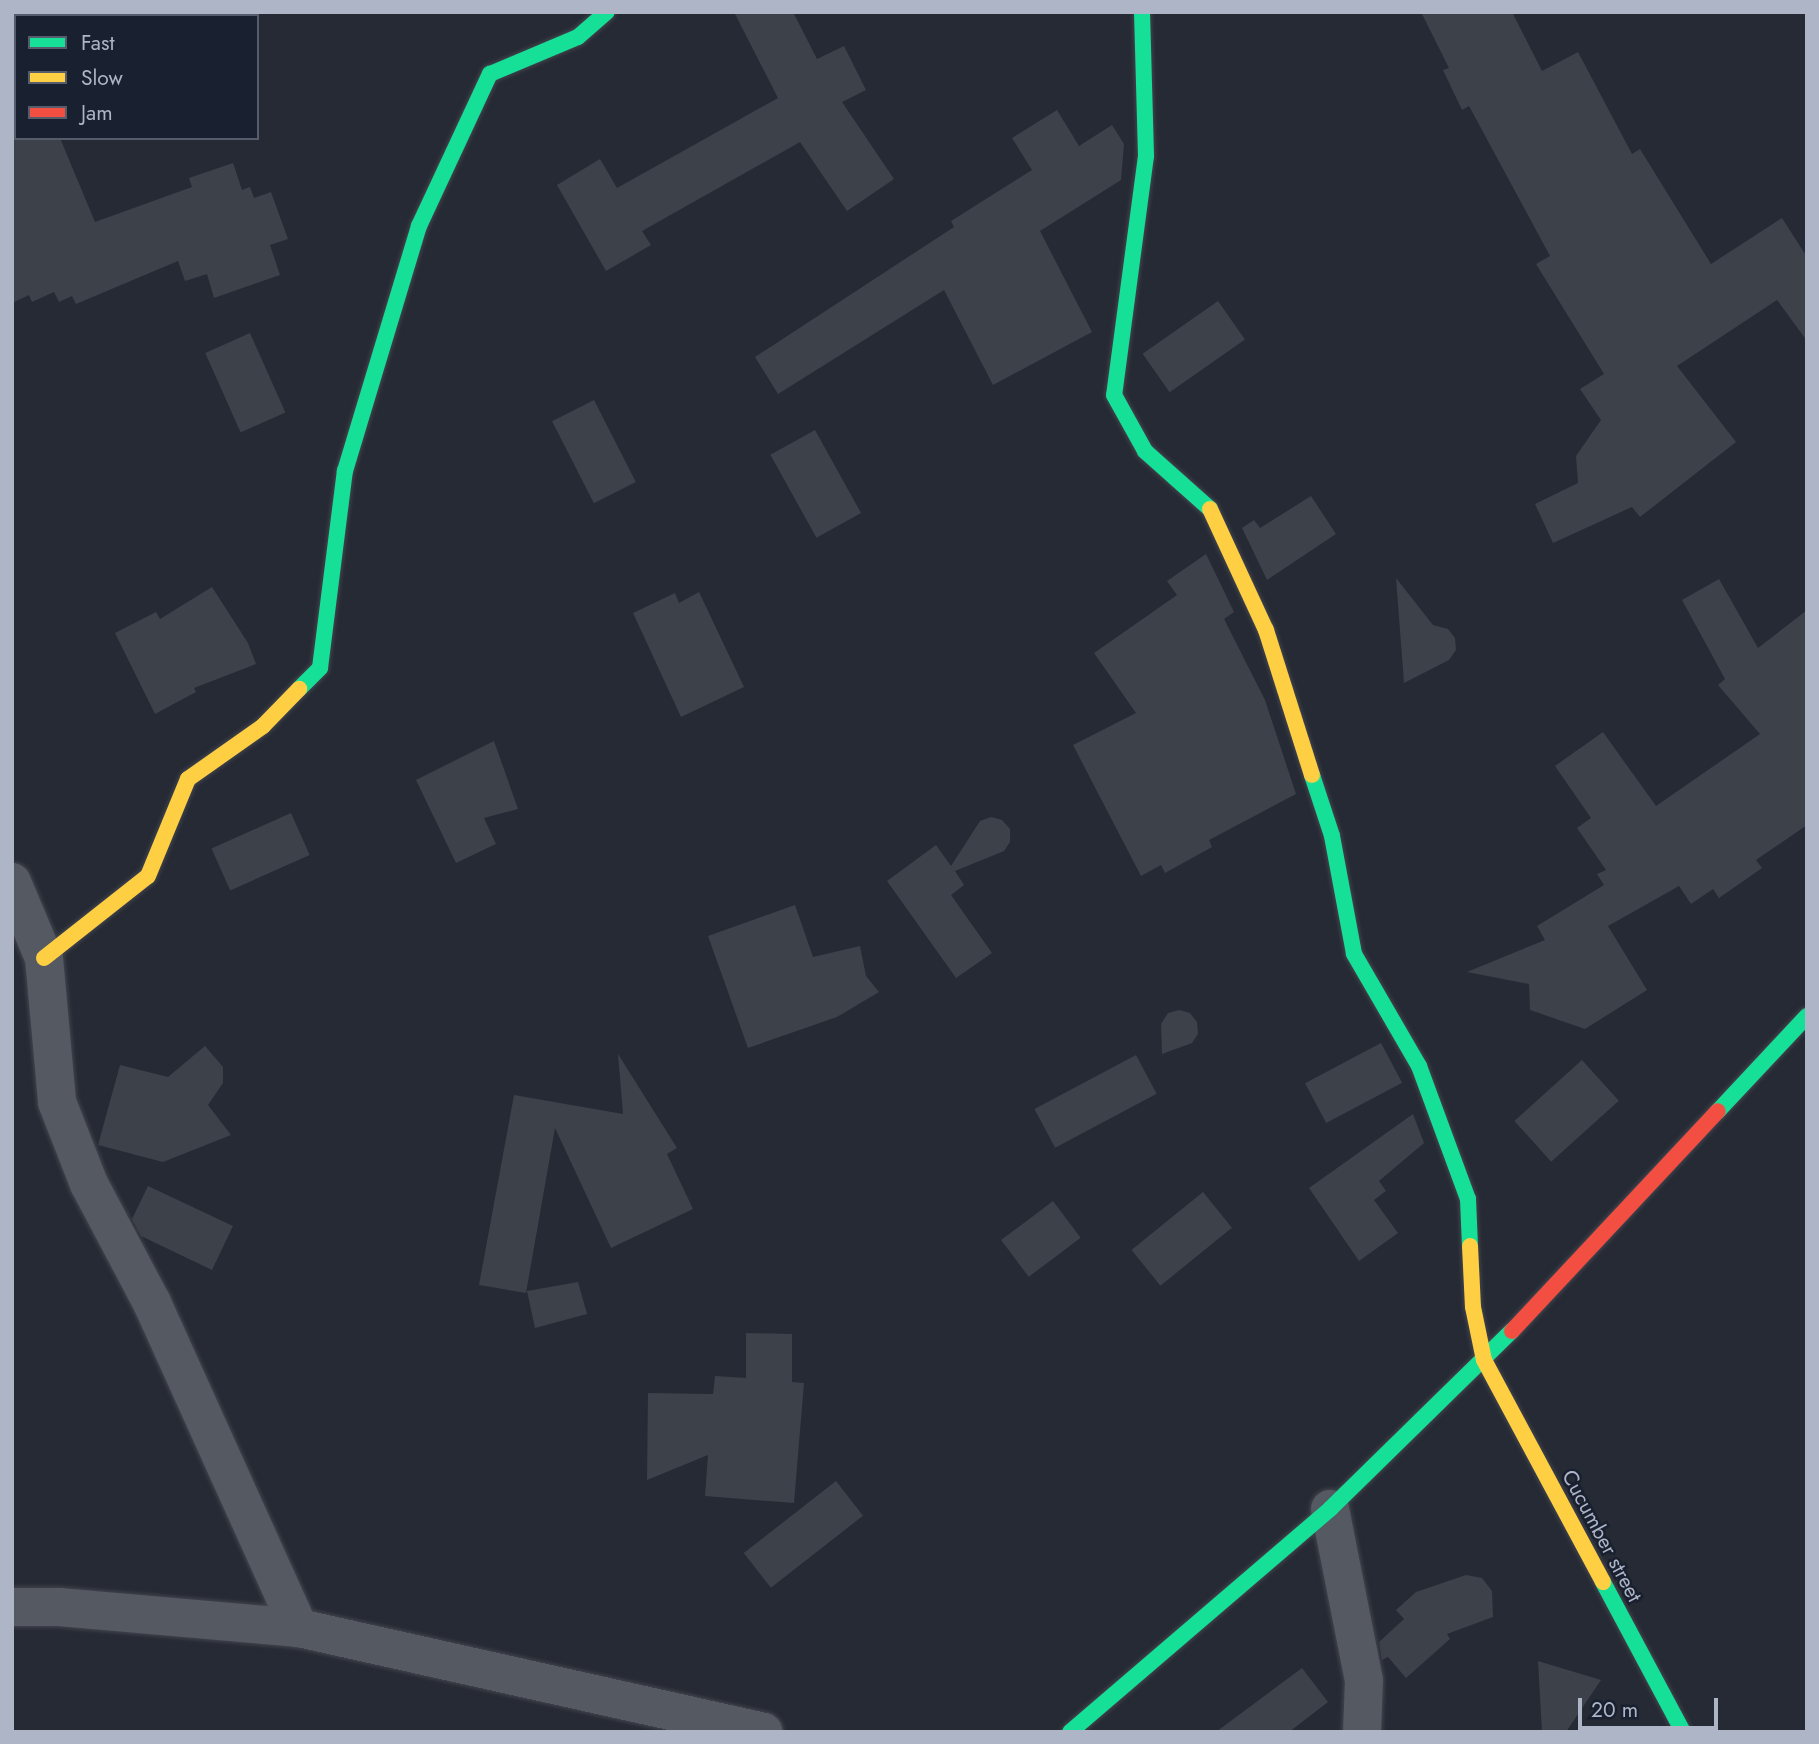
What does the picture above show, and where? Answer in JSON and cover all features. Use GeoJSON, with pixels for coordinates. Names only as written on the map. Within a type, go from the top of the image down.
{"type":"FeatureCollection","features":[{"type":"Feature","properties":{"kind":"street"},"geometry":{"type":"LineString","coordinates":[[44,958],[148,876],[188,779],[263,726],[320,668],[345,471],[419,226],[489,74],[578,37],[607,12]]}},
{"type":"Feature","properties":{"kind":"street","name":"Cucumber street"},"geometry":{"type":"LineString","coordinates":[[1142,12],[1146,156],[1114,395],[1145,451],[1208,506],[1266,630],[1332,836],[1354,954],[1419,1066],[1468,1199],[1473,1307],[1485,1360],[1683,1732]]}},
{"type":"Feature","properties":{"kind":"street"},"geometry":{"type":"LineString","coordinates":[[12,882],[44,958],[57,1102],[89,1184],[152,1303],[299,1628]]}},
{"type":"Feature","properties":{"kind":"street"},"geometry":{"type":"LineString","coordinates":[[1070,1732],[1330,1509],[1485,1360],[1807,1016]]}},
{"type":"Feature","properties":{"kind":"street"},"geometry":{"type":"LineString","coordinates":[[1330,1509],[1364,1680],[1362,1732]]}},
{"type":"Feature","properties":{"kind":"street"},"geometry":{"type":"LineString","coordinates":[[12,1607],[59,1607],[299,1628],[763,1732]]}},
{"type":"Feature","properties":{"kind":"building"},"geometry":{"type":"Polygon","coordinates":[[[734,12],[793,12],[817,59],[844,46],[866,90],[842,102],[894,179],[847,211],[800,142],[642,231],[651,245],[606,271],[557,185],[600,159],[617,188],[778,98],[734,12]]]}},
{"type":"Feature","properties":{"kind":"building"},"geometry":{"type":"Polygon","coordinates":[[[1421,12],[1512,12],[1542,71],[1578,52],[1632,154],[1640,149],[1711,264],[1782,218],[1807,257],[1807,341],[1777,300],[1677,366],[1736,442],[1640,517],[1632,507],[1553,543],[1535,504],[1578,483],[1576,456],[1601,420],[1580,389],[1604,374],[1536,264],[1550,256],[1469,106],[1462,110],[1443,70],[1449,68],[1421,12]]]}},
{"type":"Feature","properties":{"kind":"building"},"geometry":{"type":"Polygon","coordinates":[[[1057,110],[1079,146],[1112,125],[1124,144],[1121,180],[1040,231],[1092,332],[993,385],[944,290],[778,394],[755,357],[954,227],[951,221],[1032,170],[1012,138],[1057,110]]]}},
{"type":"Feature","properties":{"kind":"building"},"geometry":{"type":"Polygon","coordinates":[[[12,138],[61,140],[95,222],[192,187],[189,178],[233,163],[242,190],[250,187],[254,198],[271,192],[288,239],[270,245],[280,275],[214,298],[207,274],[185,281],[178,261],[76,304],[72,296],[59,302],[54,292],[32,302],[29,295],[12,303],[12,138]]]}},
{"type":"Feature","properties":{"kind":"building"},"geometry":{"type":"Polygon","coordinates":[[[1218,301],[1245,340],[1170,392],[1143,354],[1218,301]]]}},
{"type":"Feature","properties":{"kind":"building"},"geometry":{"type":"Polygon","coordinates":[[[250,333],[285,412],[241,432],[205,353],[250,333]]]}},
{"type":"Feature","properties":{"kind":"building"},"geometry":{"type":"Polygon","coordinates":[[[594,400],[636,482],[594,503],[552,421],[594,400]]]}},
{"type":"Feature","properties":{"kind":"building"},"geometry":{"type":"Polygon","coordinates":[[[815,430],[861,513],[816,538],[770,455],[815,430]]]}},
{"type":"Feature","properties":{"kind":"building"},"geometry":{"type":"Polygon","coordinates":[[[1311,496],[1336,534],[1267,580],[1242,528],[1254,520],[1260,528],[1311,496]]]}},
{"type":"Feature","properties":{"kind":"building"},"geometry":{"type":"Polygon","coordinates":[[[1206,554],[1234,612],[1224,619],[1265,700],[1296,794],[1209,840],[1212,847],[1165,873],[1161,865],[1141,876],[1073,745],[1136,713],[1094,653],[1177,595],[1167,581],[1206,554]]]}},
{"type":"Feature","properties":{"kind":"building"},"geometry":{"type":"Polygon","coordinates":[[[1396,578],[1433,625],[1448,629],[1455,638],[1456,650],[1449,660],[1404,683],[1396,578]]]}},
{"type":"Feature","properties":{"kind":"building"},"geometry":{"type":"Polygon","coordinates":[[[1719,579],[1758,648],[1807,610],[1807,825],[1756,860],[1762,868],[1719,898],[1713,889],[1691,904],[1679,886],[1608,926],[1647,990],[1585,1029],[1530,1010],[1529,984],[1467,972],[1545,940],[1537,926],[1604,885],[1597,874],[1606,870],[1577,828],[1591,818],[1555,766],[1603,732],[1656,806],[1760,734],[1718,685],[1725,679],[1682,600],[1719,579]]]}},
{"type":"Feature","properties":{"kind":"building"},"geometry":{"type":"Polygon","coordinates":[[[212,587],[248,643],[256,664],[194,688],[196,692],[155,714],[115,633],[156,612],[160,619],[212,587]]]}},
{"type":"Feature","properties":{"kind":"building"},"geometry":{"type":"Polygon","coordinates":[[[699,592],[744,687],[681,717],[633,613],[675,593],[679,603],[699,592]]]}},
{"type":"Feature","properties":{"kind":"building"},"geometry":{"type":"Polygon","coordinates":[[[494,741],[518,809],[484,818],[496,844],[456,863],[416,780],[494,741]]]}},
{"type":"Feature","properties":{"kind":"building"},"geometry":{"type":"Polygon","coordinates":[[[291,813],[310,855],[230,890],[212,848],[291,813]]]}},
{"type":"Feature","properties":{"kind":"building"},"geometry":{"type":"Polygon","coordinates":[[[991,817],[1002,820],[1010,829],[1010,842],[1004,851],[955,871],[964,885],[951,895],[992,953],[956,978],[887,881],[936,845],[951,866],[980,821],[991,817]]]}},
{"type":"Feature","properties":{"kind":"building"},"geometry":{"type":"Polygon","coordinates":[[[795,905],[813,957],[860,946],[866,976],[879,992],[837,1017],[748,1048],[708,936],[795,905]]]}},
{"type":"Feature","properties":{"kind":"building"},"geometry":{"type":"Polygon","coordinates":[[[1179,1010],[1190,1013],[1197,1022],[1198,1034],[1192,1043],[1162,1054],[1161,1024],[1168,1013],[1179,1010]]]}},
{"type":"Feature","properties":{"kind":"building"},"geometry":{"type":"Polygon","coordinates":[[[1381,1043],[1402,1083],[1326,1123],[1305,1083],[1381,1043]]]}},
{"type":"Feature","properties":{"kind":"building"},"geometry":{"type":"Polygon","coordinates":[[[205,1046],[223,1067],[223,1083],[208,1105],[231,1135],[163,1162],[98,1145],[120,1065],[168,1077],[205,1046]]]}},
{"type":"Feature","properties":{"kind":"building"},"geometry":{"type":"Polygon","coordinates":[[[618,1054],[677,1148],[667,1154],[693,1209],[611,1248],[555,1128],[526,1293],[479,1285],[514,1095],[623,1114],[618,1054]]]}},
{"type":"Feature","properties":{"kind":"building"},"geometry":{"type":"Polygon","coordinates":[[[1136,1055],[1157,1094],[1055,1148],[1034,1109],[1136,1055]]]}},
{"type":"Feature","properties":{"kind":"building"},"geometry":{"type":"Polygon","coordinates":[[[1582,1060],[1619,1101],[1551,1162],[1514,1121],[1582,1060]]]}},
{"type":"Feature","properties":{"kind":"building"},"geometry":{"type":"Polygon","coordinates":[[[1413,1114],[1424,1143],[1379,1181],[1386,1191],[1374,1200],[1398,1233],[1359,1261],[1309,1188],[1413,1114]]]}},
{"type":"Feature","properties":{"kind":"building"},"geometry":{"type":"Polygon","coordinates":[[[148,1186],[233,1226],[212,1270],[141,1236],[132,1219],[148,1186]]]}},
{"type":"Feature","properties":{"kind":"building"},"geometry":{"type":"Polygon","coordinates":[[[1203,1192],[1232,1228],[1160,1286],[1132,1250],[1203,1192]]]}},
{"type":"Feature","properties":{"kind":"building"},"geometry":{"type":"Polygon","coordinates":[[[1053,1201],[1081,1238],[1029,1277],[1001,1240],[1053,1201]]]}},
{"type":"Feature","properties":{"kind":"building"},"geometry":{"type":"Polygon","coordinates":[[[578,1282],[587,1314],[535,1328],[527,1291],[578,1282]]]}},
{"type":"Feature","properties":{"kind":"building"},"geometry":{"type":"Polygon","coordinates":[[[746,1333],[792,1334],[792,1382],[804,1383],[794,1503],[705,1496],[708,1455],[647,1480],[648,1393],[713,1394],[715,1376],[746,1378],[746,1333]]]}},
{"type":"Feature","properties":{"kind":"building"},"geometry":{"type":"Polygon","coordinates":[[[836,1481],[863,1516],[771,1588],[744,1553],[836,1481]]]}},
{"type":"Feature","properties":{"kind":"building"},"geometry":{"type":"Polygon","coordinates":[[[1466,1575],[1482,1578],[1492,1591],[1493,1617],[1447,1634],[1450,1639],[1406,1678],[1388,1657],[1382,1660],[1379,1642],[1404,1619],[1396,1610],[1416,1592],[1466,1575]]]}},
{"type":"Feature","properties":{"kind":"building"},"geometry":{"type":"Polygon","coordinates":[[[1538,1661],[1601,1680],[1566,1732],[1542,1732],[1538,1661]]]}},
{"type":"Feature","properties":{"kind":"building"},"geometry":{"type":"Polygon","coordinates":[[[1302,1668],[1328,1702],[1289,1732],[1216,1732],[1302,1668]]]}},
{"type":"Feature","properties":{"kind":"traffic: fast"},"geometry":{"type":"LineString","coordinates":[[299,689],[320,668],[345,471],[419,226],[490,74],[578,37],[607,12]]}},
{"type":"Feature","properties":{"kind":"traffic: fast"},"geometry":{"type":"LineString","coordinates":[[1142,12],[1146,156],[1114,395],[1145,451],[1210,509]]}},
{"type":"Feature","properties":{"kind":"traffic: fast"},"geometry":{"type":"LineString","coordinates":[[1312,775],[1332,836],[1354,954],[1419,1066],[1468,1199],[1470,1246]]}},
{"type":"Feature","properties":{"kind":"traffic: fast"},"geometry":{"type":"LineString","coordinates":[[1718,1111],[1807,1016]]}},
{"type":"Feature","properties":{"kind":"traffic: fast"},"geometry":{"type":"LineString","coordinates":[[1070,1732],[1330,1509],[1512,1331]]}},
{"type":"Feature","properties":{"kind":"traffic: fast"},"geometry":{"type":"LineString","coordinates":[[1603,1582],[1683,1732]]}},
{"type":"Feature","properties":{"kind":"traffic: slow"},"geometry":{"type":"LineString","coordinates":[[1210,509],[1266,630],[1312,775]]}},
{"type":"Feature","properties":{"kind":"traffic: slow"},"geometry":{"type":"LineString","coordinates":[[44,958],[148,876],[188,779],[263,726],[299,689]]}},
{"type":"Feature","properties":{"kind":"traffic: slow"},"geometry":{"type":"LineString","coordinates":[[1470,1246],[1473,1307],[1484,1360],[1603,1582]]}},
{"type":"Feature","properties":{"kind":"traffic: jam"},"geometry":{"type":"LineString","coordinates":[[1512,1331],[1718,1111]]}}]}
